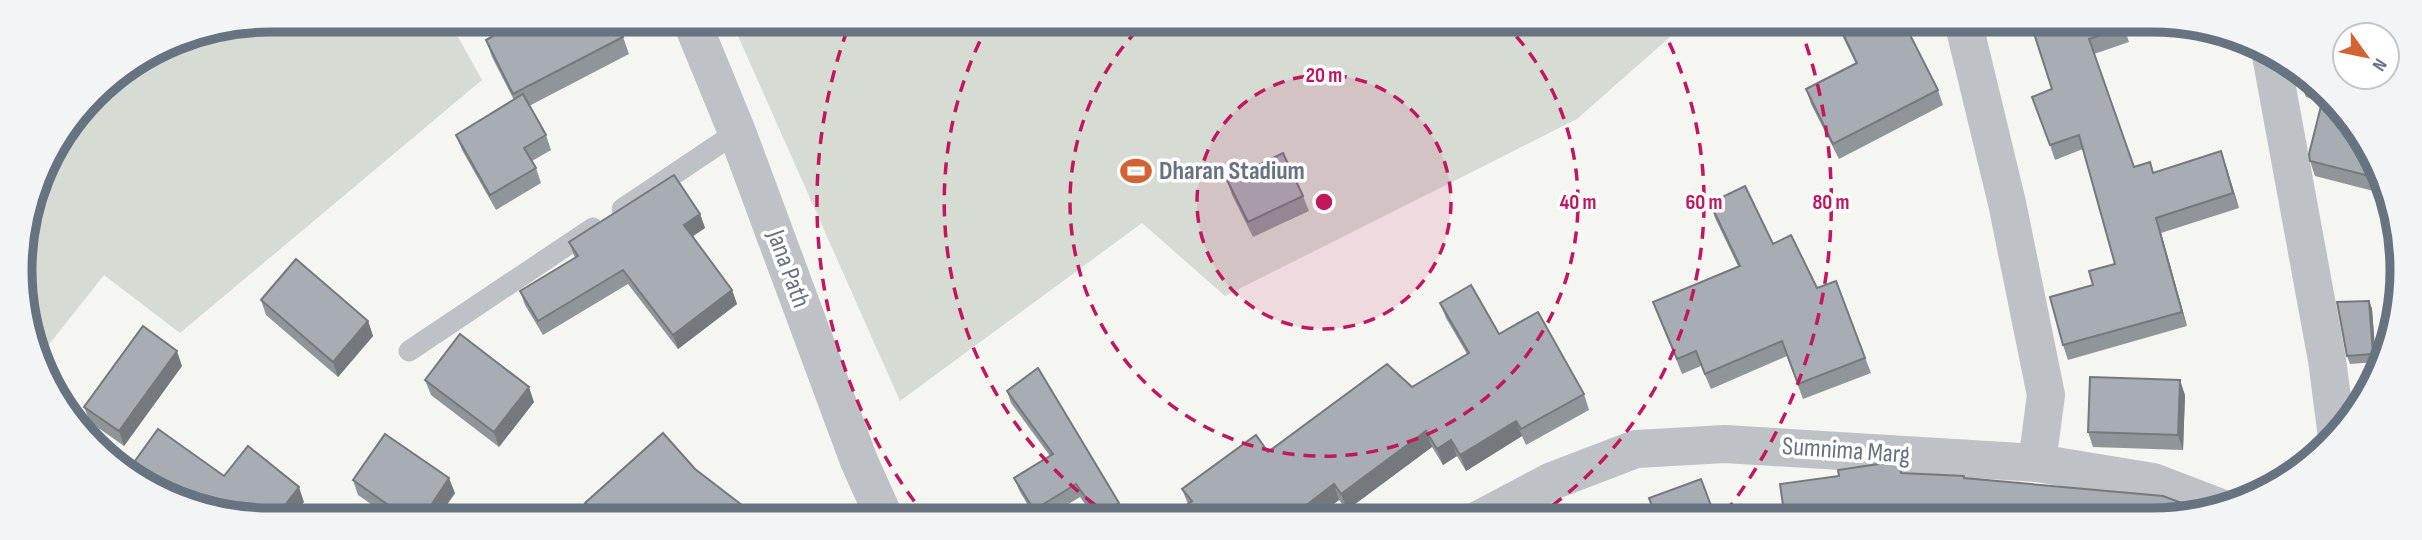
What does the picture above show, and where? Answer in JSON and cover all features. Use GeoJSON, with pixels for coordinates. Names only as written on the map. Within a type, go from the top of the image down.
{"type":"FeatureCollection","features":[{"type":"Feature","properties":{"kind":"street","name":"Jana Path"},"geometry":{"type":"LineString","coordinates":[[696,32],[737,132],[859,461],[880,508]]}},
{"type":"Feature","properties":{"kind":"street"},"geometry":{"type":"LineString","coordinates":[[1966,32],[2007,203],[2046,395],[2037,463]]}},
{"type":"Feature","properties":{"kind":"street"},"geometry":{"type":"LineString","coordinates":[[2273,64],[2327,360],[2335,422]]}},
{"type":"Feature","properties":{"kind":"street","name":"Sumnima Marg"},"geometry":{"type":"LineString","coordinates":[[1501,508],[1552,481],[1636,449],[1725,444],[2037,463],[2153,482],[2205,502]]}},
{"type":"Feature","properties":{"kind":"lane"},"geometry":{"type":"LineString","coordinates":[[409,351],[737,132]]}},
{"type":"Feature","properties":{"kind":"shaded area"},"geometry":{"type":"Polygon","coordinates":[[[254,32],[455,32],[482,80],[180,333],[104,275],[45,349],[34,301],[32,254],[40,208],[50,179],[63,151],[101,101],[151,63],[193,44],[254,32]]]}},
{"type":"Feature","properties":{"kind":"shaded area","name":"Dharan Stadium"},"geometry":{"type":"Polygon","coordinates":[[[736,32],[1676,32],[1577,119],[1225,296],[1142,223],[900,401],[736,32]]]}},
{"type":"Feature","properties":{"kind":"building"},"geometry":{"type":"Polygon","coordinates":[[[501,32],[620,32],[623,37],[513,94],[486,40],[501,32]]]}},
{"type":"Feature","properties":{"kind":"building"},"geometry":{"type":"Polygon","coordinates":[[[1842,32],[1909,32],[1938,90],[1833,144],[1806,89],[1857,63],[1842,32]]]}},
{"type":"Feature","properties":{"kind":"building"},"geometry":{"type":"Polygon","coordinates":[[[2034,32],[2111,32],[2089,39],[2134,167],[2150,162],[2153,173],[2221,151],[2233,193],[2156,218],[2182,312],[2063,345],[2050,297],[2093,285],[2089,271],[2115,264],[2079,135],[2050,145],[2032,97],[2052,89],[2034,32]]]}},
{"type":"Feature","properties":{"kind":"building"},"geometry":{"type":"Polygon","coordinates":[[[523,94],[546,135],[524,148],[536,168],[490,195],[456,135],[523,94]]]}},
{"type":"Feature","properties":{"kind":"building"},"geometry":{"type":"Polygon","coordinates":[[[2322,104],[2359,151],[2371,176],[2310,161],[2309,154],[2322,104]]]}},
{"type":"Feature","properties":{"kind":"building"},"geometry":{"type":"Polygon","coordinates":[[[1283,153],[1303,196],[1248,222],[1227,180],[1283,153]]]}},
{"type":"Feature","properties":{"kind":"building"},"geometry":{"type":"Polygon","coordinates":[[[674,175],[700,214],[684,225],[732,290],[673,335],[623,270],[538,321],[520,291],[578,256],[569,242],[674,175]]]}},
{"type":"Feature","properties":{"kind":"building"},"geometry":{"type":"Polygon","coordinates":[[[1745,186],[1773,244],[1791,235],[1817,288],[1836,281],[1865,358],[1798,384],[1782,341],[1705,374],[1696,351],[1677,359],[1653,302],[1740,266],[1710,203],[1745,186]]]}},
{"type":"Feature","properties":{"kind":"building"},"geometry":{"type":"Polygon","coordinates":[[[296,259],[368,321],[333,362],[261,300],[296,259]]]}},
{"type":"Feature","properties":{"kind":"building"},"geometry":{"type":"Polygon","coordinates":[[[1471,285],[1499,334],[1538,312],[1584,394],[1521,429],[1516,421],[1460,455],[1451,440],[1437,449],[1426,431],[1341,494],[1334,484],[1302,508],[1183,508],[1192,501],[1182,489],[1256,435],[1268,452],[1387,364],[1412,387],[1469,353],[1440,303],[1471,285]]]}},
{"type":"Feature","properties":{"kind":"building"},"geometry":{"type":"Polygon","coordinates":[[[2369,301],[2373,354],[2347,356],[2337,302],[2369,301]]]}},
{"type":"Feature","properties":{"kind":"building"},"geometry":{"type":"Polygon","coordinates":[[[143,326],[177,351],[119,431],[84,407],[143,326]]]}},
{"type":"Feature","properties":{"kind":"building"},"geometry":{"type":"Polygon","coordinates":[[[460,334],[529,387],[494,432],[425,380],[460,334]]]}},
{"type":"Feature","properties":{"kind":"building"},"geometry":{"type":"Polygon","coordinates":[[[1038,368],[1119,503],[1111,508],[1093,508],[1076,484],[1037,508],[1033,508],[1014,478],[1053,454],[1007,391],[1038,368]]]}},
{"type":"Feature","properties":{"kind":"building"},"geometry":{"type":"Polygon","coordinates":[[[2090,377],[2180,380],[2178,435],[2088,432],[2090,377]]]}},
{"type":"Feature","properties":{"kind":"building"},"geometry":{"type":"Polygon","coordinates":[[[158,429],[224,476],[248,446],[299,487],[283,508],[239,506],[193,496],[151,477],[133,464],[158,429]]]}},
{"type":"Feature","properties":{"kind":"building"},"geometry":{"type":"Polygon","coordinates":[[[663,433],[695,469],[746,508],[592,508],[585,503],[663,433]]]}},
{"type":"Feature","properties":{"kind":"building"},"geometry":{"type":"Polygon","coordinates":[[[385,434],[449,478],[429,508],[392,508],[353,480],[385,434]]]}},
{"type":"Feature","properties":{"kind":"building"},"geometry":{"type":"Polygon","coordinates":[[[1899,461],[1901,473],[1964,476],[2163,496],[2188,505],[2168,508],[1783,508],[1780,484],[1839,476],[1838,470],[1899,461]]]}},
{"type":"Feature","properties":{"kind":"building"},"geometry":{"type":"Polygon","coordinates":[[[1701,479],[1712,508],[1653,508],[1649,498],[1701,479]]]}},
{"type":"Feature","properties":{"kind":"place","name":"Dharan Stadium"},"geometry":{"type":"Point","coordinates":[1136,171]}}]}
